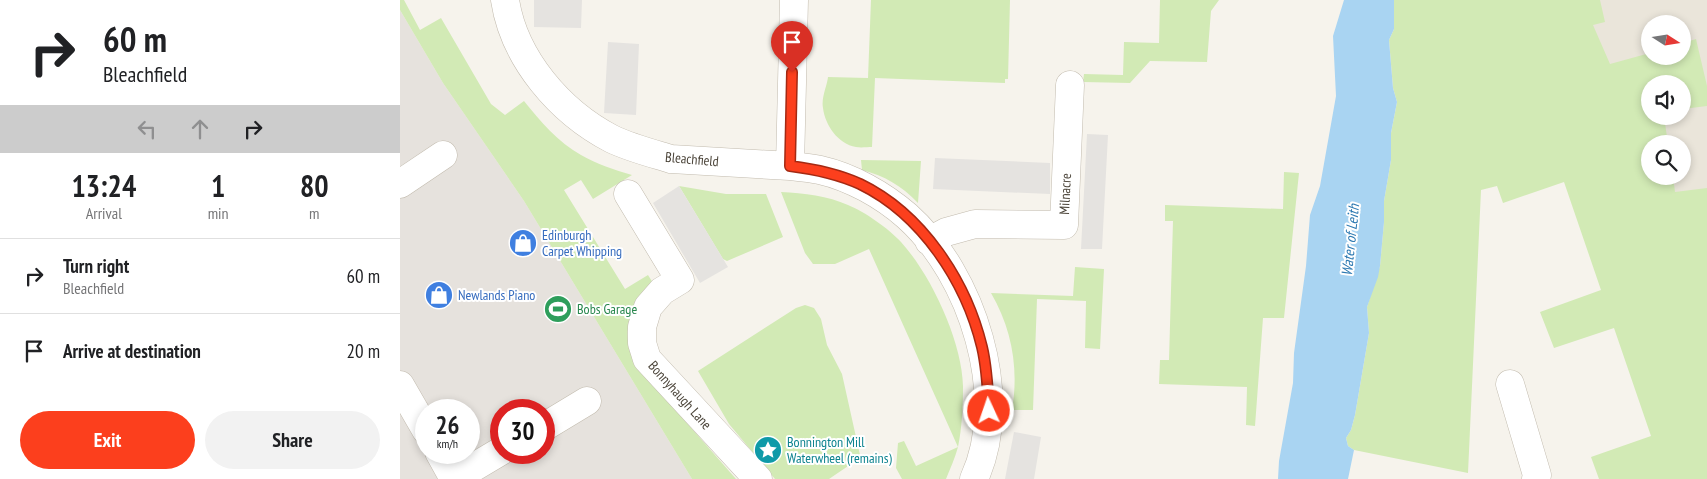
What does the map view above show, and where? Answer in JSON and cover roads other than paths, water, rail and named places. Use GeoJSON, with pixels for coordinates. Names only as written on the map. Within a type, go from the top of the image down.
{"type":"FeatureCollection","features":[{"type":"Feature","properties":{"kind":"street","name":"Bleachfield"},"geometry":{"type":"LineString","coordinates":[[505,0],[512,30],[533,69],[573,113],[613,139],[652,154],[671,158],[822,170],[860,184],[907,216],[952,272],[971,313],[982,347],[989,411],[986,442],[974,479]]}},
{"type":"Feature","properties":{"kind":"street"},"geometry":{"type":"LineString","coordinates":[[790,166],[794,0]]}},
{"type":"Feature","properties":{"kind":"street","name":"Milnacre"},"geometry":{"type":"LineString","coordinates":[[929,241],[946,232],[975,224],[1064,225],[1070,85]]}},
{"type":"Feature","properties":{"kind":"street"},"geometry":{"type":"LineString","coordinates":[[400,184],[443,155]]}},
{"type":"Feature","properties":{"kind":"street","name":"Bonnyhaugh Lane"},"geometry":{"type":"LineString","coordinates":[[628,194],[680,280],[662,291],[648,307],[642,327],[642,343],[647,359],[758,479]]}},
{"type":"Feature","properties":{"kind":"street"},"geometry":{"type":"LineString","coordinates":[[1510,384],[1537,475],[1536,479]]}},
{"type":"Feature","properties":{"kind":"street"},"geometry":{"type":"LineString","coordinates":[[400,385],[415,411]]}},
{"type":"Feature","properties":{"kind":"street"},"geometry":{"type":"LineString","coordinates":[[555,420],[587,401]]}},
{"type":"Feature","properties":{"kind":"street"},"geometry":{"type":"LineString","coordinates":[[448,464],[458,478],[490,458]]}},
{"type":"Feature","properties":{"kind":"water","name":"Water of Leith"},"geometry":{"type":"Polygon","coordinates":[[[1344,0],[1394,0],[1394,29],[1389,40],[1393,88],[1397,102],[1391,133],[1391,160],[1384,201],[1380,266],[1367,307],[1369,333],[1355,415],[1351,430],[1346,438],[1348,446],[1354,450],[1348,479],[1278,479],[1279,461],[1293,383],[1294,353],[1306,266],[1310,215],[1320,186],[1336,96],[1333,36],[1344,0]]]}},
{"type":"Feature","properties":{"kind":"place","name":"Edinburgh Carpet Whipping"},"geometry":{"type":"Point","coordinates":[523,243]}},
{"type":"Feature","properties":{"kind":"place","name":"Newlands Piano"},"geometry":{"type":"Point","coordinates":[439,295]}},
{"type":"Feature","properties":{"kind":"place","name":"Bobs Garage"},"geometry":{"type":"Point","coordinates":[558,309]}},
{"type":"Feature","properties":{"kind":"place","name":"Bonnington Mill Waterwheel (remains)"},"geometry":{"type":"Point","coordinates":[768,450]}}]}
